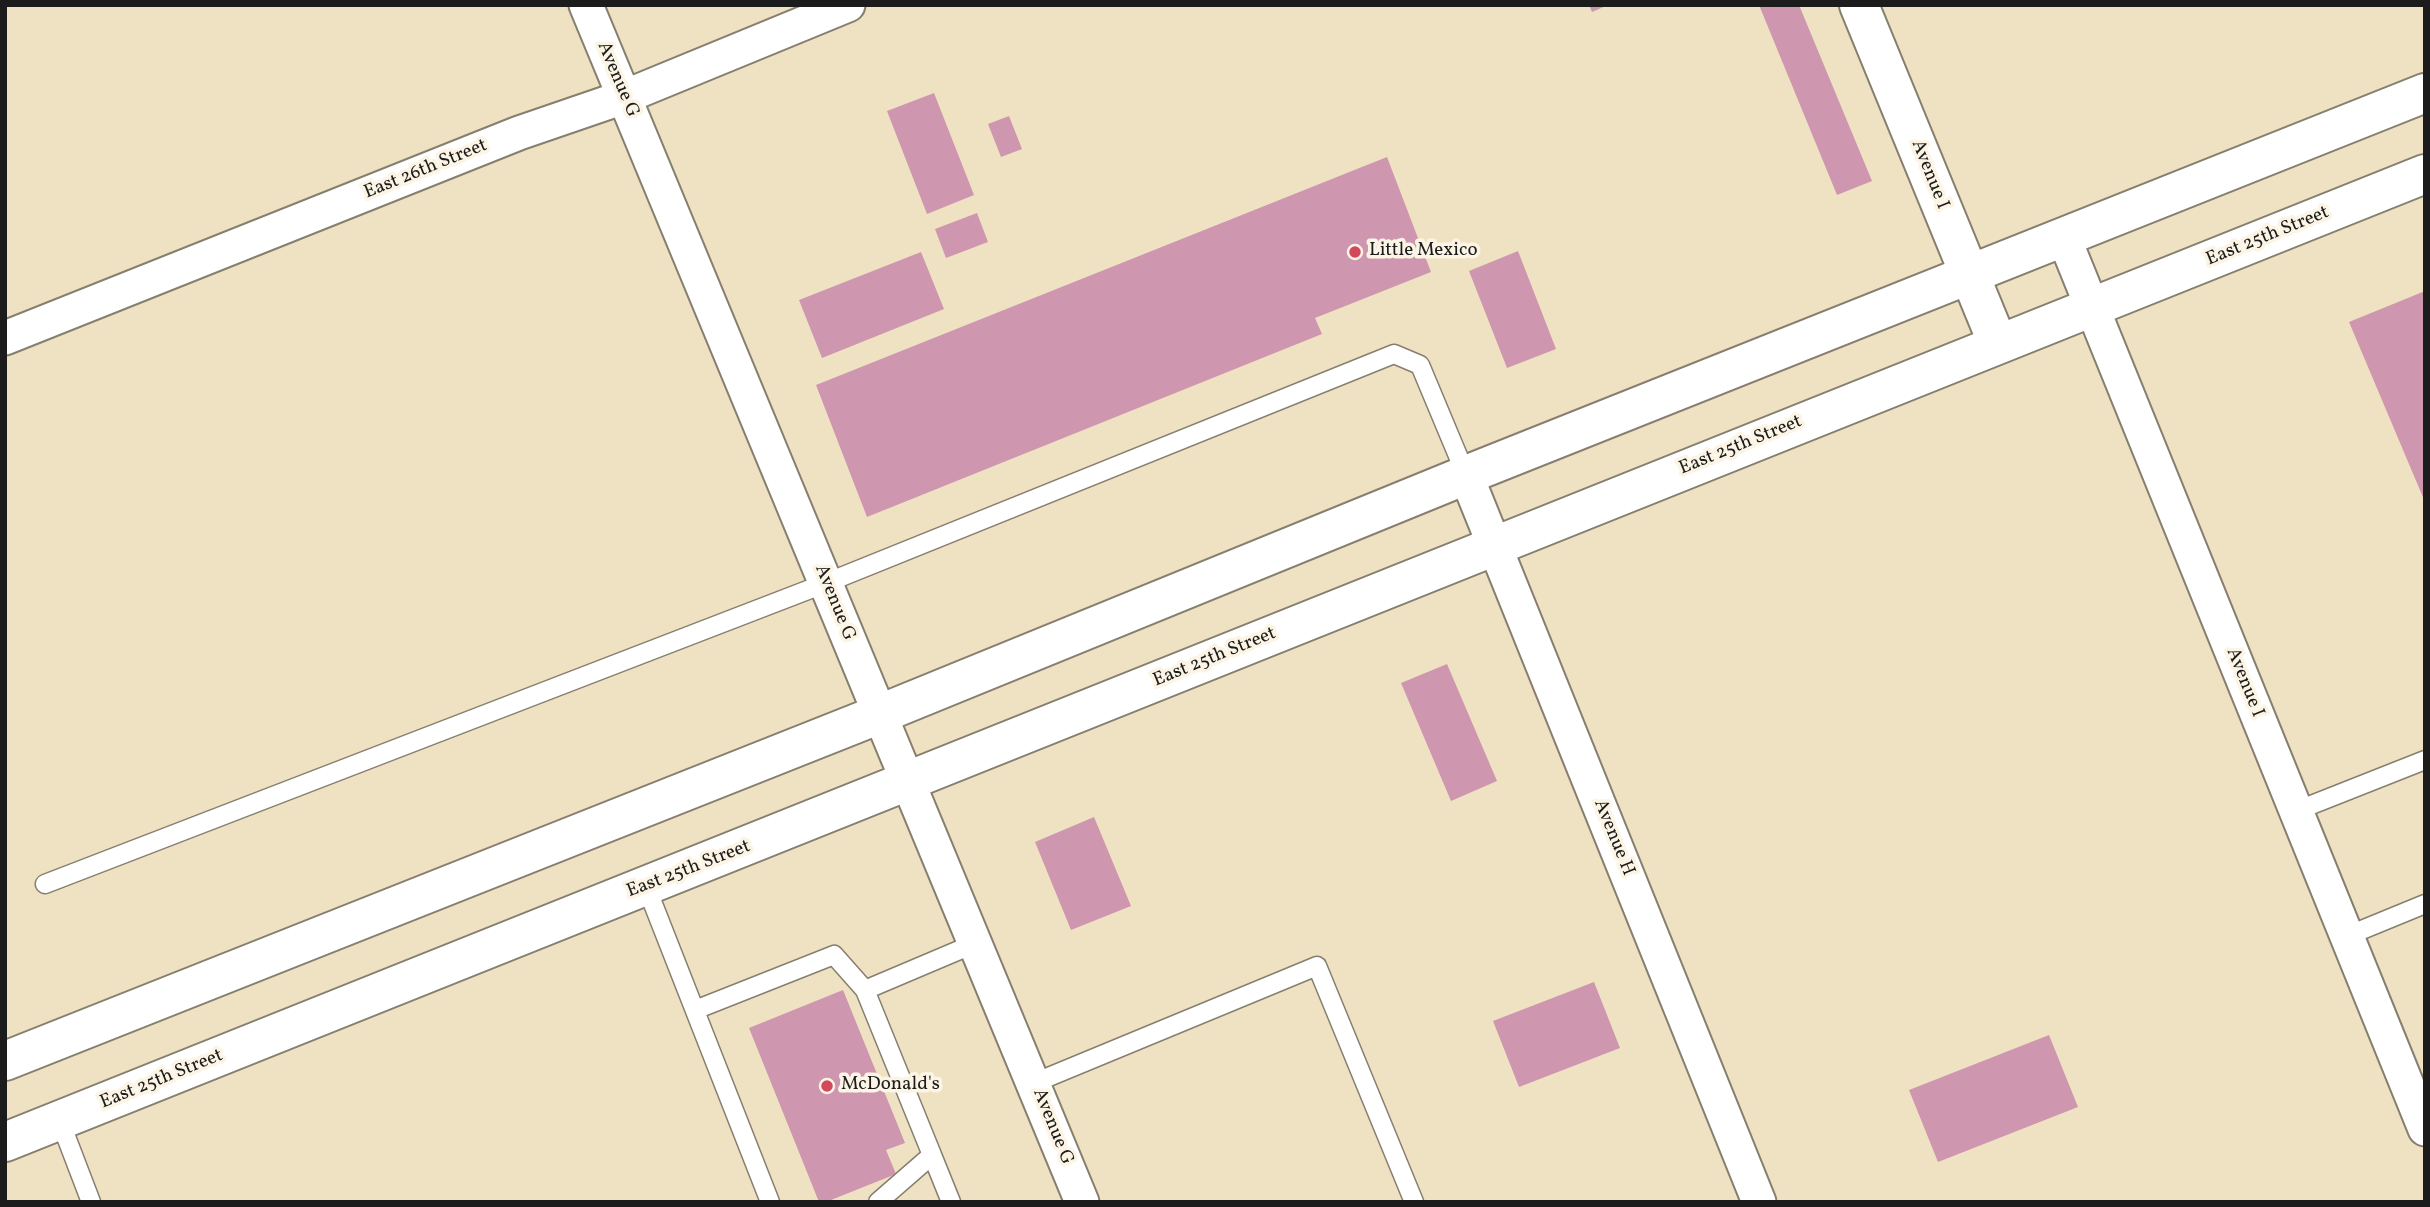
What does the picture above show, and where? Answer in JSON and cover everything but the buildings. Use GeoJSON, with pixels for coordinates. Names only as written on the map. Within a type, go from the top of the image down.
{"type":"FeatureCollection","features":[{"type":"Feature","properties":{"kind":"main road","name":"Avenue I"},"geometry":{"type":"LineString","coordinates":[[1859,5],[1998,344]]}},
{"type":"Feature","properties":{"kind":"main road"},"geometry":{"type":"LineString","coordinates":[[5,1061],[880,714],[1466,475],[2425,93]]}},
{"type":"Feature","properties":{"kind":"main road","name":"East 25th Street"},"geometry":{"type":"LineString","coordinates":[[5,1142],[909,783],[1495,543],[2425,174]]}},
{"type":"Feature","properties":{"kind":"street","name":"Avenue G"},"geometry":{"type":"LineString","coordinates":[[586,5],[1082,1202]]}},
{"type":"Feature","properties":{"kind":"street","name":"East 26th Street"},"geometry":{"type":"LineString","coordinates":[[5,338],[519,133],[624,97],[848,5]]}},
{"type":"Feature","properties":{"kind":"street","name":"Avenue I"},"geometry":{"type":"LineString","coordinates":[[2064,237],[2425,1129]]}},
{"type":"Feature","properties":{"kind":"street","name":"Avenue H"},"geometry":{"type":"LineString","coordinates":[[1466,475],[1759,1202]]}},
{"type":"Feature","properties":{"kind":"lane"},"geometry":{"type":"LineString","coordinates":[[45,884],[826,583],[1394,354],[1420,365],[1466,475]]}},
{"type":"Feature","properties":{"kind":"lane"},"geometry":{"type":"LineString","coordinates":[[2296,811],[2425,760]]}},
{"type":"Feature","properties":{"kind":"lane"},"geometry":{"type":"LineString","coordinates":[[646,886],[770,1202]]}},
{"type":"Feature","properties":{"kind":"lane"},"geometry":{"type":"LineString","coordinates":[[2347,936],[2425,904]]}},
{"type":"Feature","properties":{"kind":"lane"},"geometry":{"type":"LineString","coordinates":[[865,990],[976,943]]}},
{"type":"Feature","properties":{"kind":"lane"},"geometry":{"type":"LineString","coordinates":[[695,1010],[834,955],[865,990],[951,1202]]}},
{"type":"Feature","properties":{"kind":"lane"},"geometry":{"type":"LineString","coordinates":[[1034,1083],[1317,966],[1414,1202]]}},
{"type":"Feature","properties":{"kind":"lane"},"geometry":{"type":"LineString","coordinates":[[60,1121],[91,1202]]}},
{"type":"Feature","properties":{"kind":"lane"},"geometry":{"type":"LineString","coordinates":[[877,1202],[932,1155]]}},
{"type":"Feature","properties":{"kind":"place","name":"Little Mexico"},"geometry":{"type":"Point","coordinates":[1355,252]}},
{"type":"Feature","properties":{"kind":"place","name":"McDonald's"},"geometry":{"type":"Point","coordinates":[827,1086]}}]}
